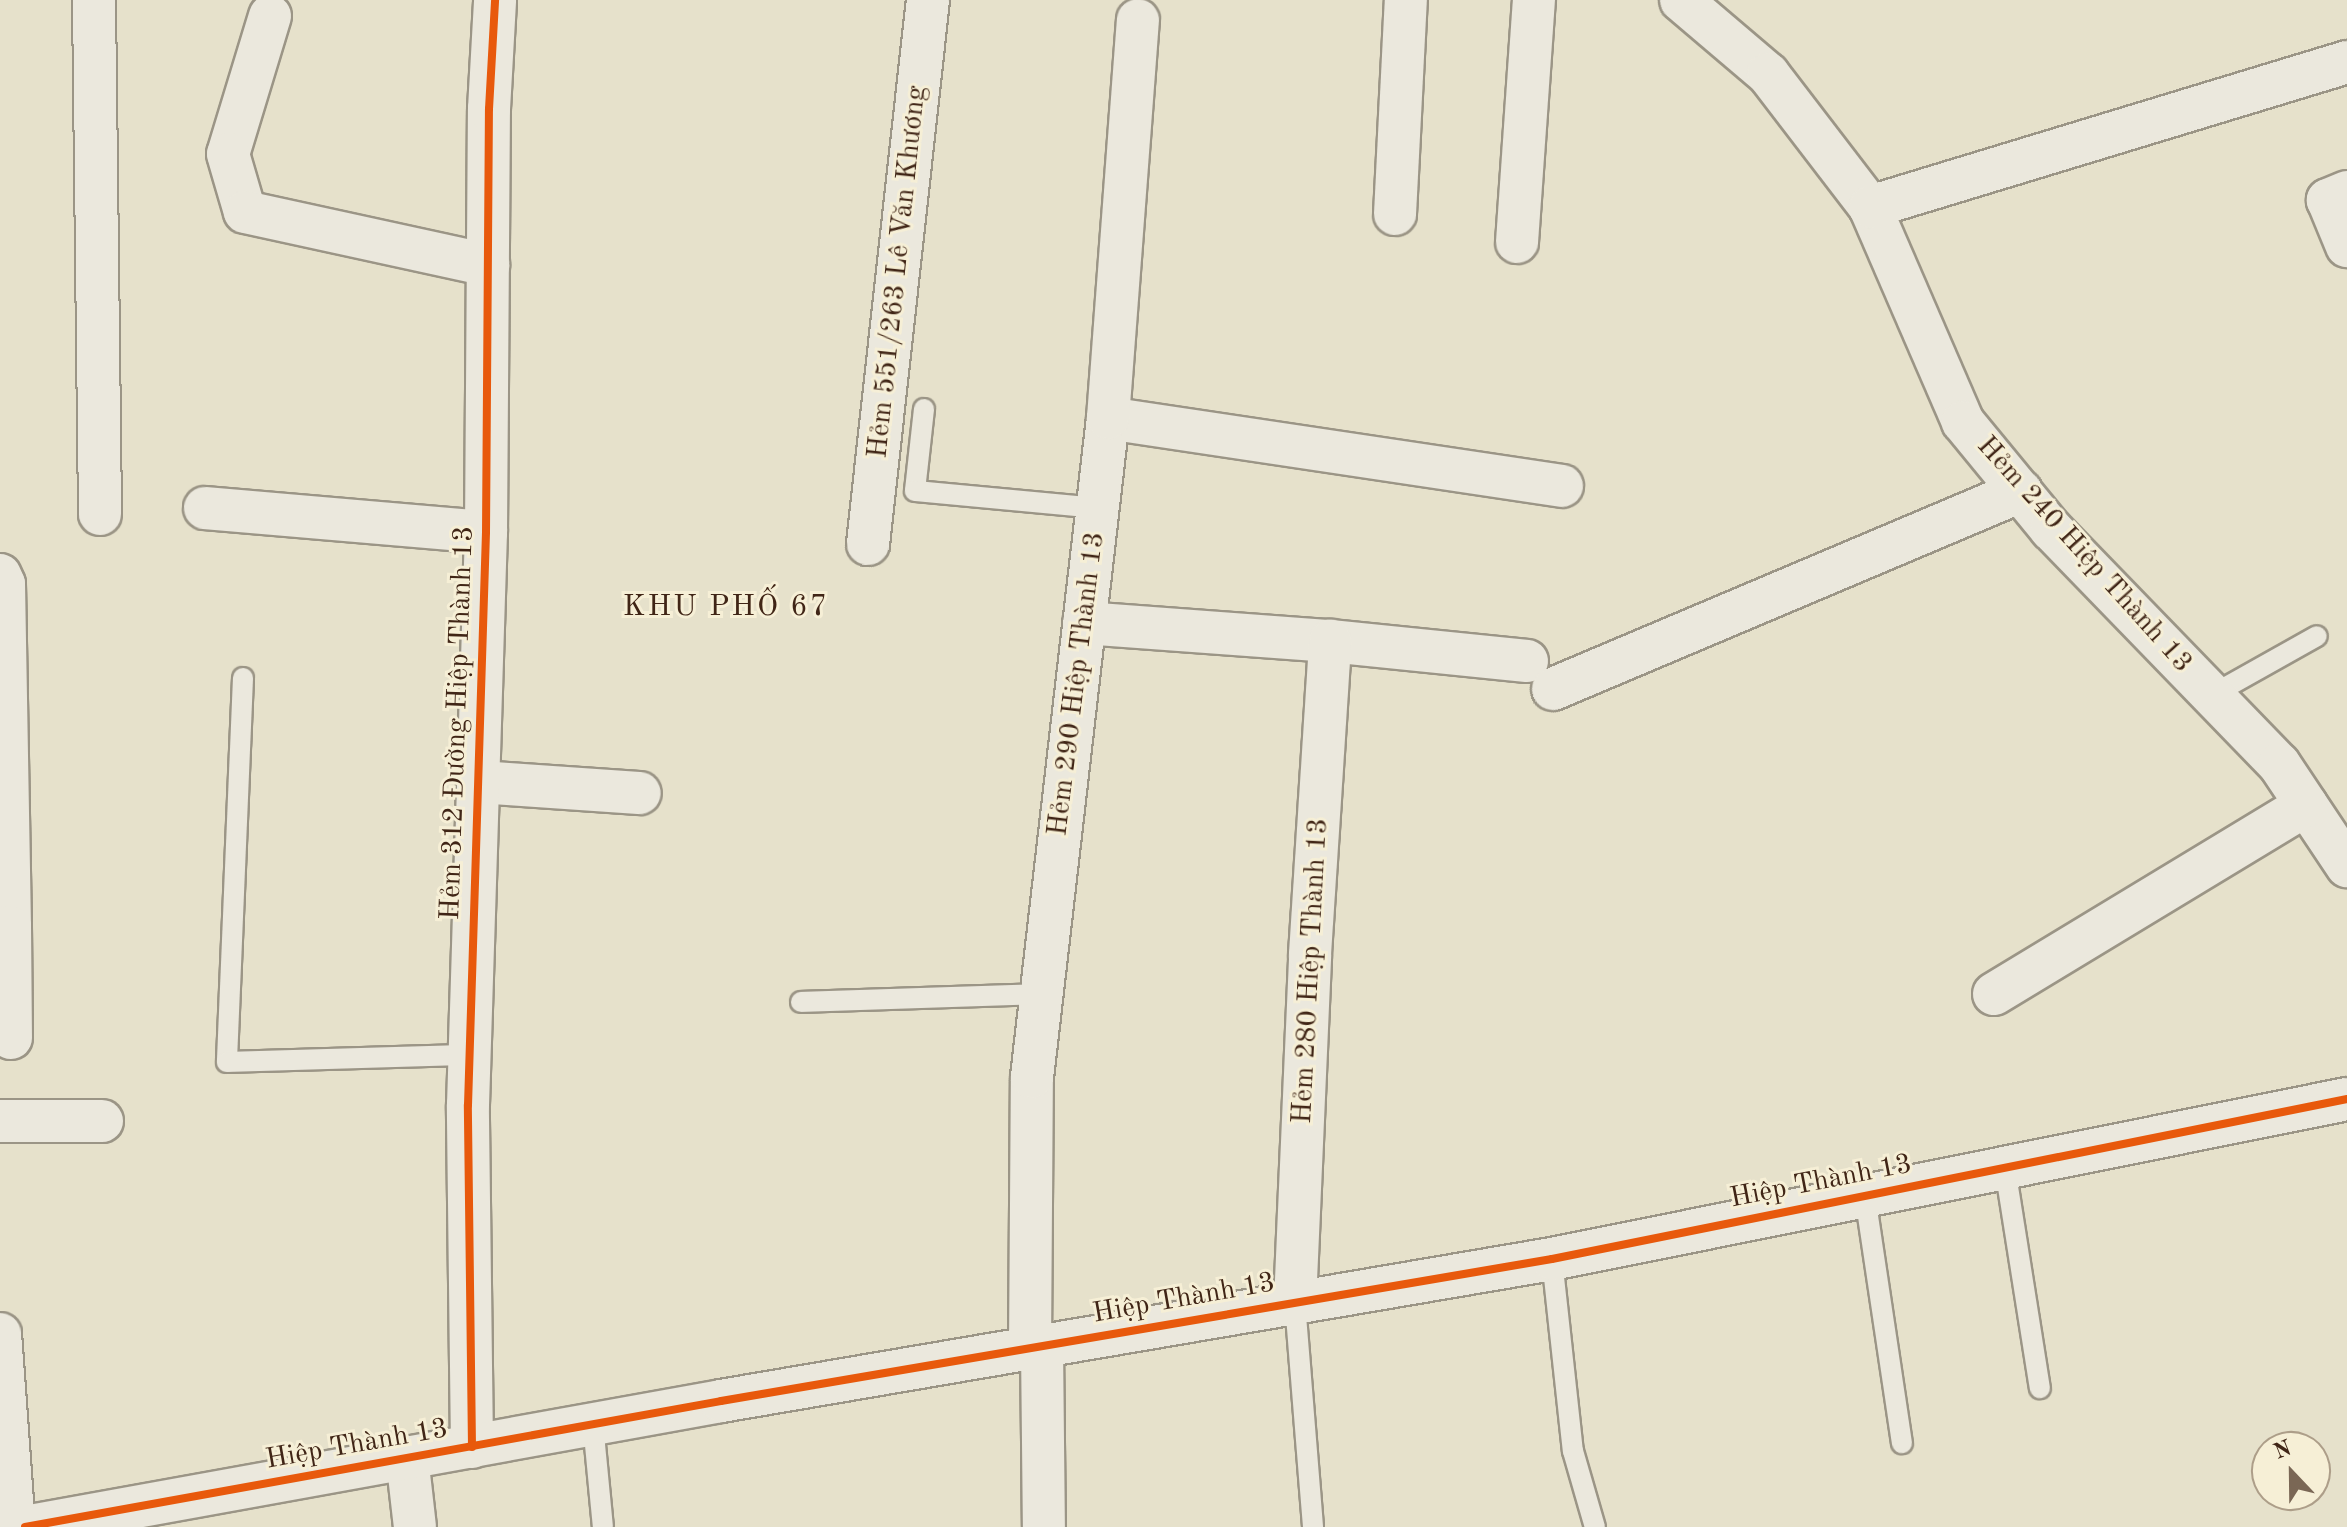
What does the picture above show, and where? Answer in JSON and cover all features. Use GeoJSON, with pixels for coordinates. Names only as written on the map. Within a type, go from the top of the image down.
{"type":"FeatureCollection","features":[{"type":"Feature","properties":{"kind":"street"},"geometry":{"type":"LineString","coordinates":[[94,0],[100,514]]}},
{"type":"Feature","properties":{"kind":"street","name":"Hẻm 312 Đường Hiệp Thành 13"},"geometry":{"type":"LineString","coordinates":[[472,1447],[470,1055],[486,532],[489,109],[495,0]]}},
{"type":"Feature","properties":{"kind":"street","name":"Hẻm 551/263 Lê Văn Khương"},"geometry":{"type":"LineString","coordinates":[[868,544],[928,0]]}},
{"type":"Feature","properties":{"kind":"street"},"geometry":{"type":"LineString","coordinates":[[1395,214],[1406,0]]}},
{"type":"Feature","properties":{"kind":"street"},"geometry":{"type":"LineString","coordinates":[[1517,242],[1534,0]]}},
{"type":"Feature","properties":{"kind":"street","name":"Hẻm 240 Hiệp Thành 13"},"geometry":{"type":"LineString","coordinates":[[1681,0],[1768,74],[1870,207],[1963,422],[2051,529],[2279,764],[2347,866]]}},
{"type":"Feature","properties":{"kind":"street"},"geometry":{"type":"LineString","coordinates":[[270,16],[228,154],[245,212],[488,265]]}},
{"type":"Feature","properties":{"kind":"street","name":"Hẻm 290 Hiệp Thành 13"},"geometry":{"type":"LineString","coordinates":[[1044,1527],[1036,1347],[1032,1077],[1108,418],[1138,20]]}},
{"type":"Feature","properties":{"kind":"street"},"geometry":{"type":"LineString","coordinates":[[1870,207],[2347,62]]}},
{"type":"Feature","properties":{"kind":"street"},"geometry":{"type":"LineString","coordinates":[[2337,196],[2347,246]]}},
{"type":"Feature","properties":{"kind":"street"},"geometry":{"type":"LineString","coordinates":[[1108,418],[1562,486]]}},
{"type":"Feature","properties":{"kind":"street"},"geometry":{"type":"LineString","coordinates":[[1084,623],[1330,641],[1540,675],[2021,491]]}},
{"type":"Feature","properties":{"kind":"street"},"geometry":{"type":"LineString","coordinates":[[205,508],[486,532]]}},
{"type":"Feature","properties":{"kind":"street"},"geometry":{"type":"LineString","coordinates":[[0,575],[4,584],[5,928],[11,1038]]}},
{"type":"Feature","properties":{"kind":"street","name":"Hẻm 280 Hiệp Thành 13"},"geometry":{"type":"LineString","coordinates":[[1295,1303],[1310,954],[1330,641]]}},
{"type":"Feature","properties":{"kind":"street"},"geometry":{"type":"LineString","coordinates":[[478,782],[640,793]]}},
{"type":"Feature","properties":{"kind":"street"},"geometry":{"type":"LineString","coordinates":[[1994,994],[2306,805]]}},
{"type":"Feature","properties":{"kind":"street","name":"Hiệp Thành 13"},"geometry":{"type":"LineString","coordinates":[[25,1527],[593,1424],[1552,1259],[2347,1099]]}},
{"type":"Feature","properties":{"kind":"street"},"geometry":{"type":"LineString","coordinates":[[0,1121],[102,1121]]}},
{"type":"Feature","properties":{"kind":"street"},"geometry":{"type":"LineString","coordinates":[[0,1334],[14,1527]]}},
{"type":"Feature","properties":{"kind":"street"},"geometry":{"type":"LineString","coordinates":[[407,1457],[415,1527]]}},
{"type":"Feature","properties":{"kind":"lane"},"geometry":{"type":"LineString","coordinates":[[924,409],[915,491],[1098,508]]}},
{"type":"Feature","properties":{"kind":"lane"},"geometry":{"type":"LineString","coordinates":[[2212,695],[2317,636]]}},
{"type":"Feature","properties":{"kind":"lane"},"geometry":{"type":"LineString","coordinates":[[243,678],[227,1062],[470,1055]]}},
{"type":"Feature","properties":{"kind":"lane"},"geometry":{"type":"LineString","coordinates":[[801,1002],[1041,994]]}},
{"type":"Feature","properties":{"kind":"lane"},"geometry":{"type":"LineString","coordinates":[[2005,1168],[2040,1388]]}},
{"type":"Feature","properties":{"kind":"lane"},"geometry":{"type":"LineString","coordinates":[[1865,1196],[1902,1443]]}},
{"type":"Feature","properties":{"kind":"lane"},"geometry":{"type":"LineString","coordinates":[[1552,1259],[1573,1451],[1595,1527]]}},
{"type":"Feature","properties":{"kind":"lane"},"geometry":{"type":"LineString","coordinates":[[1295,1303],[1313,1527]]}},
{"type":"Feature","properties":{"kind":"lane"},"geometry":{"type":"LineString","coordinates":[[593,1424],[603,1527]]}},
{"type":"Feature","properties":{"kind":"cycle path"},"geometry":{"type":"LineString","coordinates":[[472,1447],[468,1105],[486,532],[489,109],[495,0]]}},
{"type":"Feature","properties":{"kind":"cycle path"},"geometry":{"type":"LineString","coordinates":[[25,1527],[721,1401],[1552,1259],[2347,1099]]}},
{"type":"Feature","properties":{"kind":"district","name":"KHU PHỐ 67"},"geometry":{"type":"Point","coordinates":[726,607]}}]}
